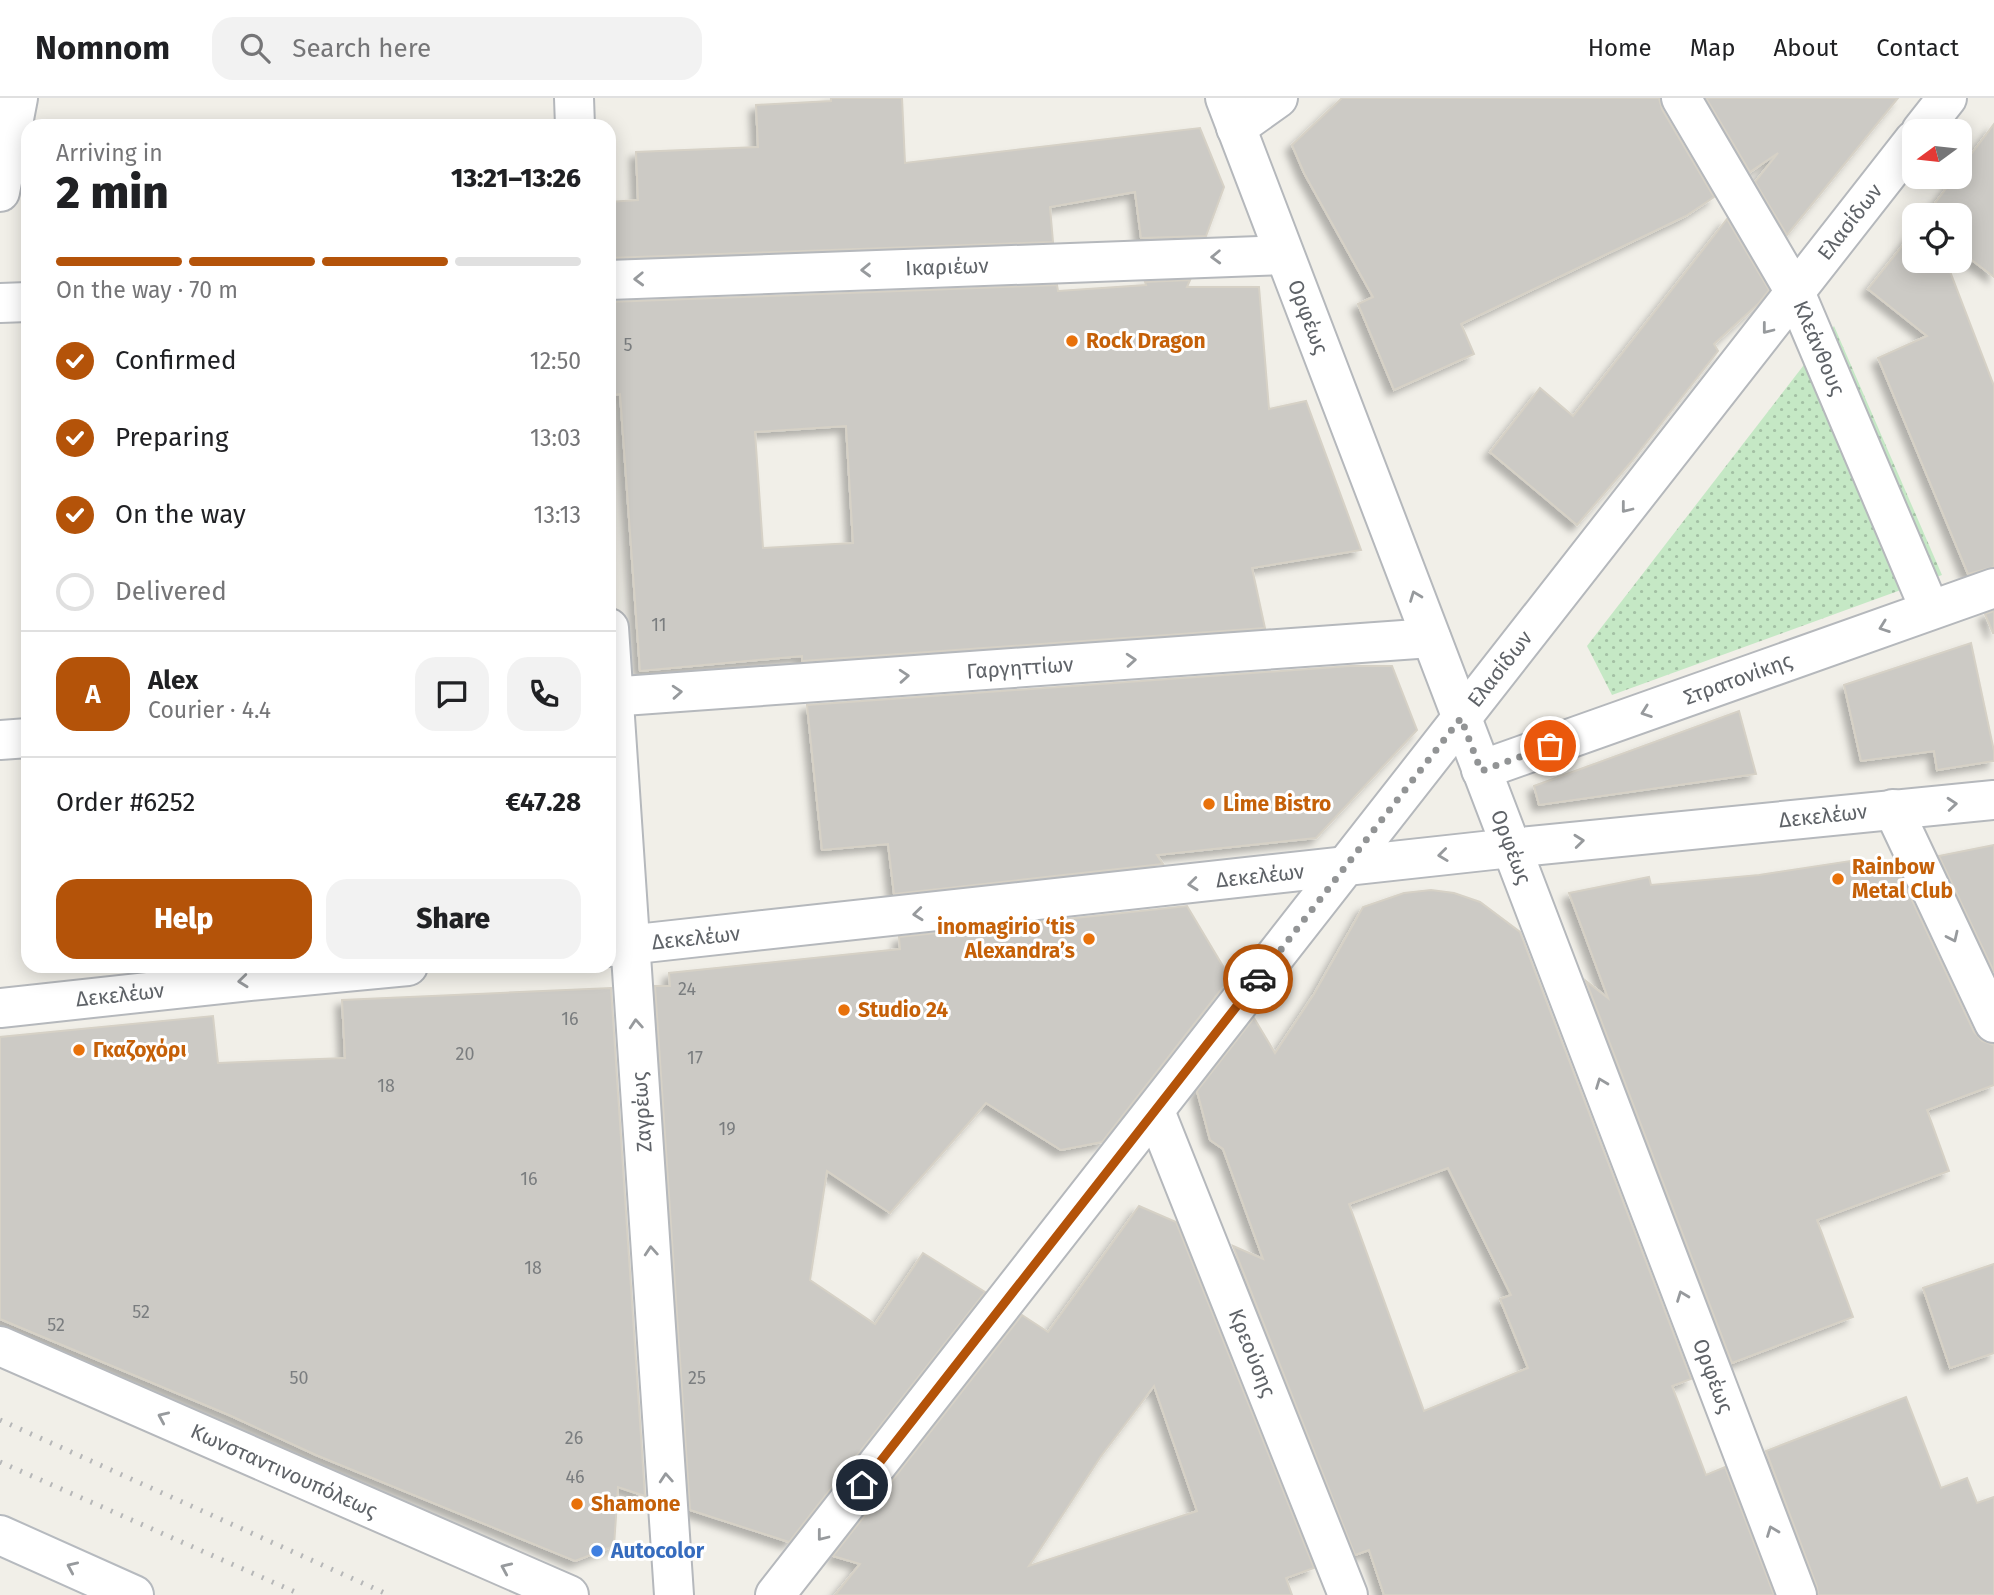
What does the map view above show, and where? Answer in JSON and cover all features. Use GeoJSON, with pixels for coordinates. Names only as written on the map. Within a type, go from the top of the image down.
{"type":"FeatureCollection","features":[{"type":"Feature","properties":{"kind":"street"},"geometry":{"type":"LineString","coordinates":[[0,192],[18,98]]}},
{"type":"Feature","properties":{"kind":"street"},"geometry":{"type":"LineString","coordinates":[[574,98],[575,119]]}},
{"type":"Feature","properties":{"kind":"street"},"geometry":{"type":"LineString","coordinates":[[1231,113],[1278,98]]}},
{"type":"Feature","properties":{"kind":"street","name":"Κλεάνθους"},"geometry":{"type":"LineString","coordinates":[[1681,98],[1796,292],[1930,610]]}},
{"type":"Feature","properties":{"kind":"street"},"geometry":{"type":"LineString","coordinates":[[1930,119],[1947,98]]}},
{"type":"Feature","properties":{"kind":"street","name":"Ορφέως"},"geometry":{"type":"LineString","coordinates":[[1231,113],[1797,1595]]}},
{"type":"Feature","properties":{"kind":"street","name":"Ελασίδων"},"geometry":{"type":"LineString","coordinates":[[775,1595],[1902,155]]}},
{"type":"Feature","properties":{"kind":"street","name":"Ικαριέων"},"geometry":{"type":"LineString","coordinates":[[616,280],[1284,255]]}},
{"type":"Feature","properties":{"kind":"street"},"geometry":{"type":"LineString","coordinates":[[0,303],[21,302]]}},
{"type":"Feature","properties":{"kind":"street","name":"Στρατονίκης"},"geometry":{"type":"LineString","coordinates":[[1481,771],[1994,588]]}},
{"type":"Feature","properties":{"kind":"street","name":"Γαργηττίων"},"geometry":{"type":"LineString","coordinates":[[616,697],[1431,638]]}},
{"type":"Feature","properties":{"kind":"street"},"geometry":{"type":"LineString","coordinates":[[0,740],[21,738]]}},
{"type":"Feature","properties":{"kind":"street","name":"Δεκελέων"},"geometry":{"type":"LineString","coordinates":[[620,946],[1511,848],[1994,800]]}},
{"type":"Feature","properties":{"kind":"street"},"geometry":{"type":"LineString","coordinates":[[1893,809],[1994,1023]]}},
{"type":"Feature","properties":{"kind":"street","name":"Ζαγρέως"},"geometry":{"type":"LineString","coordinates":[[616,835],[620,946],[674,1595]]}},
{"type":"Feature","properties":{"kind":"street","name":"Δεκελέων"},"geometry":{"type":"LineString","coordinates":[[0,1008],[340,973]]}},
{"type":"Feature","properties":{"kind":"street","name":"Κρεούσης"},"geometry":{"type":"LineString","coordinates":[[1155,1111],[1348,1595]]}},
{"type":"Feature","properties":{"kind":"street","name":"Κωνσταντινουπόλεως"},"geometry":{"type":"LineString","coordinates":[[0,1346],[569,1595]]}},
{"type":"Feature","properties":{"kind":"street"},"geometry":{"type":"LineString","coordinates":[[0,1535],[134,1595]]}},
{"type":"Feature","properties":{"kind":"green space"},"geometry":{"type":"Polygon","coordinates":[[[1834,326],[1942,575],[1612,695],[1587,646],[1834,326]]]}},
{"type":"Feature","properties":{"kind":"building"},"geometry":{"type":"Polygon","coordinates":[[[831,98],[902,98],[905,163],[1200,128],[1224,187],[1206,236],[1141,238],[1135,192],[1050,207],[1053,242],[616,258],[616,202],[638,200],[636,152],[758,147],[756,105],[831,101],[831,98]]]}},
{"type":"Feature","properties":{"kind":"building"},"geometry":{"type":"Polygon","coordinates":[[[1342,98],[1659,98],[1662,109],[1714,197],[1686,216],[1461,324],[1474,354],[1394,390],[1358,304],[1373,297],[1304,173],[1292,145],[1342,98]]]}},
{"type":"Feature","properties":{"kind":"building"},"geometry":{"type":"Polygon","coordinates":[[[1706,98],[1898,98],[1787,235],[1755,182],[1778,153],[1750,172],[1706,98]]]}},
{"type":"Feature","properties":{"kind":"building"},"geometry":{"type":"Polygon","coordinates":[[[1994,124],[1994,277],[1972,260],[1972,203],[1935,203],[1946,189],[1972,189],[1972,153],[1994,124]]]}},
{"type":"Feature","properties":{"kind":"building"},"geometry":{"type":"Polygon","coordinates":[[[1727,219],[1769,290],[1758,304],[1714,344],[1718,351],[1631,462],[1577,525],[1490,452],[1540,388],[1573,416],[1727,219]]]}},
{"type":"Feature","properties":{"kind":"building"},"geometry":{"type":"Polygon","coordinates":[[[1902,246],[1902,273],[1951,273],[1994,386],[1994,567],[1968,574],[1878,358],[1927,336],[1868,289],[1902,246]]]}},
{"type":"Feature","properties":{"kind":"building"},"geometry":{"type":"Polygon","coordinates":[[[1190,280],[1187,287],[1259,287],[1269,409],[1306,401],[1361,550],[1252,568],[1265,628],[802,661],[802,656],[640,671],[620,394],[616,394],[616,302],[1057,285],[1058,291],[1146,285],[1145,282],[1190,280]],[[846,426],[755,432],[763,548],[853,543],[846,426]]]}},
{"type":"Feature","properties":{"kind":"building"},"geometry":{"type":"Polygon","coordinates":[[[1994,611],[1994,633],[1993,633],[1985,614],[1994,611]]]}},
{"type":"Feature","properties":{"kind":"building"},"geometry":{"type":"Polygon","coordinates":[[[1971,643],[1994,761],[1937,770],[1934,751],[1861,761],[1844,685],[1971,643]]]}},
{"type":"Feature","properties":{"kind":"building"},"geometry":{"type":"Polygon","coordinates":[[[1350,666],[1392,666],[1417,730],[1316,838],[1157,855],[1163,864],[894,894],[888,844],[822,850],[807,705],[1350,666]]]}},
{"type":"Feature","properties":{"kind":"building"},"geometry":{"type":"Polygon","coordinates":[[[1739,711],[1756,774],[1539,805],[1534,786],[1739,711]]]}},
{"type":"Feature","properties":{"kind":"building"},"geometry":{"type":"Polygon","coordinates":[[[1994,845],[1994,972],[1939,856],[1994,845]]]}},
{"type":"Feature","properties":{"kind":"building"},"geometry":{"type":"Polygon","coordinates":[[[1850,861],[1853,872],[1895,864],[1974,1032],[1982,1041],[1994,1045],[1994,1085],[1927,1110],[1949,1171],[1817,1220],[1853,1317],[1732,1363],[1586,981],[1608,998],[1569,893],[1649,877],[1651,885],[1759,875],[1850,861]]]}},
{"type":"Feature","properties":{"kind":"building"},"geometry":{"type":"Polygon","coordinates":[[[1431,890],[1454,893],[1480,902],[1520,932],[1691,1379],[1672,1386],[1706,1475],[1725,1467],[1774,1595],[1384,1595],[1369,1550],[1355,1555],[1233,1246],[1263,1259],[1223,1149],[1210,1140],[1197,1091],[1254,1018],[1275,1053],[1314,994],[1363,907],[1404,893],[1431,890]],[[1448,1168],[1349,1204],[1424,1411],[1528,1368],[1500,1299],[1511,1295],[1448,1168]]]}},
{"type":"Feature","properties":{"kind":"building"},"geometry":{"type":"Polygon","coordinates":[[[1187,906],[1230,978],[1102,1142],[1061,1150],[986,1103],[890,1213],[827,1171],[810,1280],[875,1324],[923,1253],[985,1292],[789,1542],[690,1510],[655,986],[670,986],[669,973],[900,949],[899,937],[1187,906]]]}},
{"type":"Feature","properties":{"kind":"building"},"geometry":{"type":"Polygon","coordinates":[[[611,988],[645,1496],[618,1487],[614,1546],[575,1561],[316,1455],[229,1415],[0,1319],[0,1037],[213,1016],[218,1063],[345,1058],[342,1000],[611,988]]]}},
{"type":"Feature","properties":{"kind":"building"},"geometry":{"type":"Polygon","coordinates":[[[1139,1206],[1176,1222],[1314,1568],[1286,1578],[1292,1595],[835,1595],[860,1564],[833,1556],[1022,1315],[1048,1332],[1139,1206]],[[1154,1386],[1101,1456],[1029,1566],[1197,1511],[1154,1386]]]}},
{"type":"Feature","properties":{"kind":"building"},"geometry":{"type":"Polygon","coordinates":[[[1994,1264],[1994,1353],[1950,1368],[1923,1288],[1994,1264]]]}},
{"type":"Feature","properties":{"kind":"building"},"geometry":{"type":"Polygon","coordinates":[[[1906,1397],[1941,1488],[1967,1478],[1977,1503],[1994,1497],[1994,1595],[1818,1595],[1766,1451],[1906,1397]]]}},
{"type":"Feature","properties":{"kind":"railway"},"geometry":{"type":"LineString","coordinates":[[0,1420],[389,1595]]}},
{"type":"Feature","properties":{"kind":"railway"},"geometry":{"type":"LineString","coordinates":[[0,1462],[302,1595]]}},
{"type":"Feature","properties":{"kind":"way so far"},"geometry":{"type":"LineString","coordinates":[[1258,979],[1461,718],[1481,771],[1550,746]]}},
{"type":"Feature","properties":{"kind":"place","name":"Rock Dragon"},"geometry":{"type":"Point","coordinates":[1072,341]}},
{"type":"Feature","properties":{"kind":"place","name":"Lime Bistro"},"geometry":{"type":"Point","coordinates":[1209,804]}},
{"type":"Feature","properties":{"kind":"place","name":"Rainbow Metal Club"},"geometry":{"type":"Point","coordinates":[1838,879]}},
{"type":"Feature","properties":{"kind":"place","name":"inomagirio ‘tis Alexandra’s"},"geometry":{"type":"Point","coordinates":[1089,939]}},
{"type":"Feature","properties":{"kind":"place","name":"Studio 24"},"geometry":{"type":"Point","coordinates":[844,1010]}},
{"type":"Feature","properties":{"kind":"place","name":"Γκαζοχόρι"},"geometry":{"type":"Point","coordinates":[79,1050]}},
{"type":"Feature","properties":{"kind":"place","name":"Shamone"},"geometry":{"type":"Point","coordinates":[577,1504]}},
{"type":"Feature","properties":{"kind":"place","name":"Autocolor"},"geometry":{"type":"Point","coordinates":[597,1551]}},
{"type":"Feature","properties":{"kind":"route"},"geometry":{"type":"LineString","coordinates":[[862,1485],[1258,979]]}}]}
